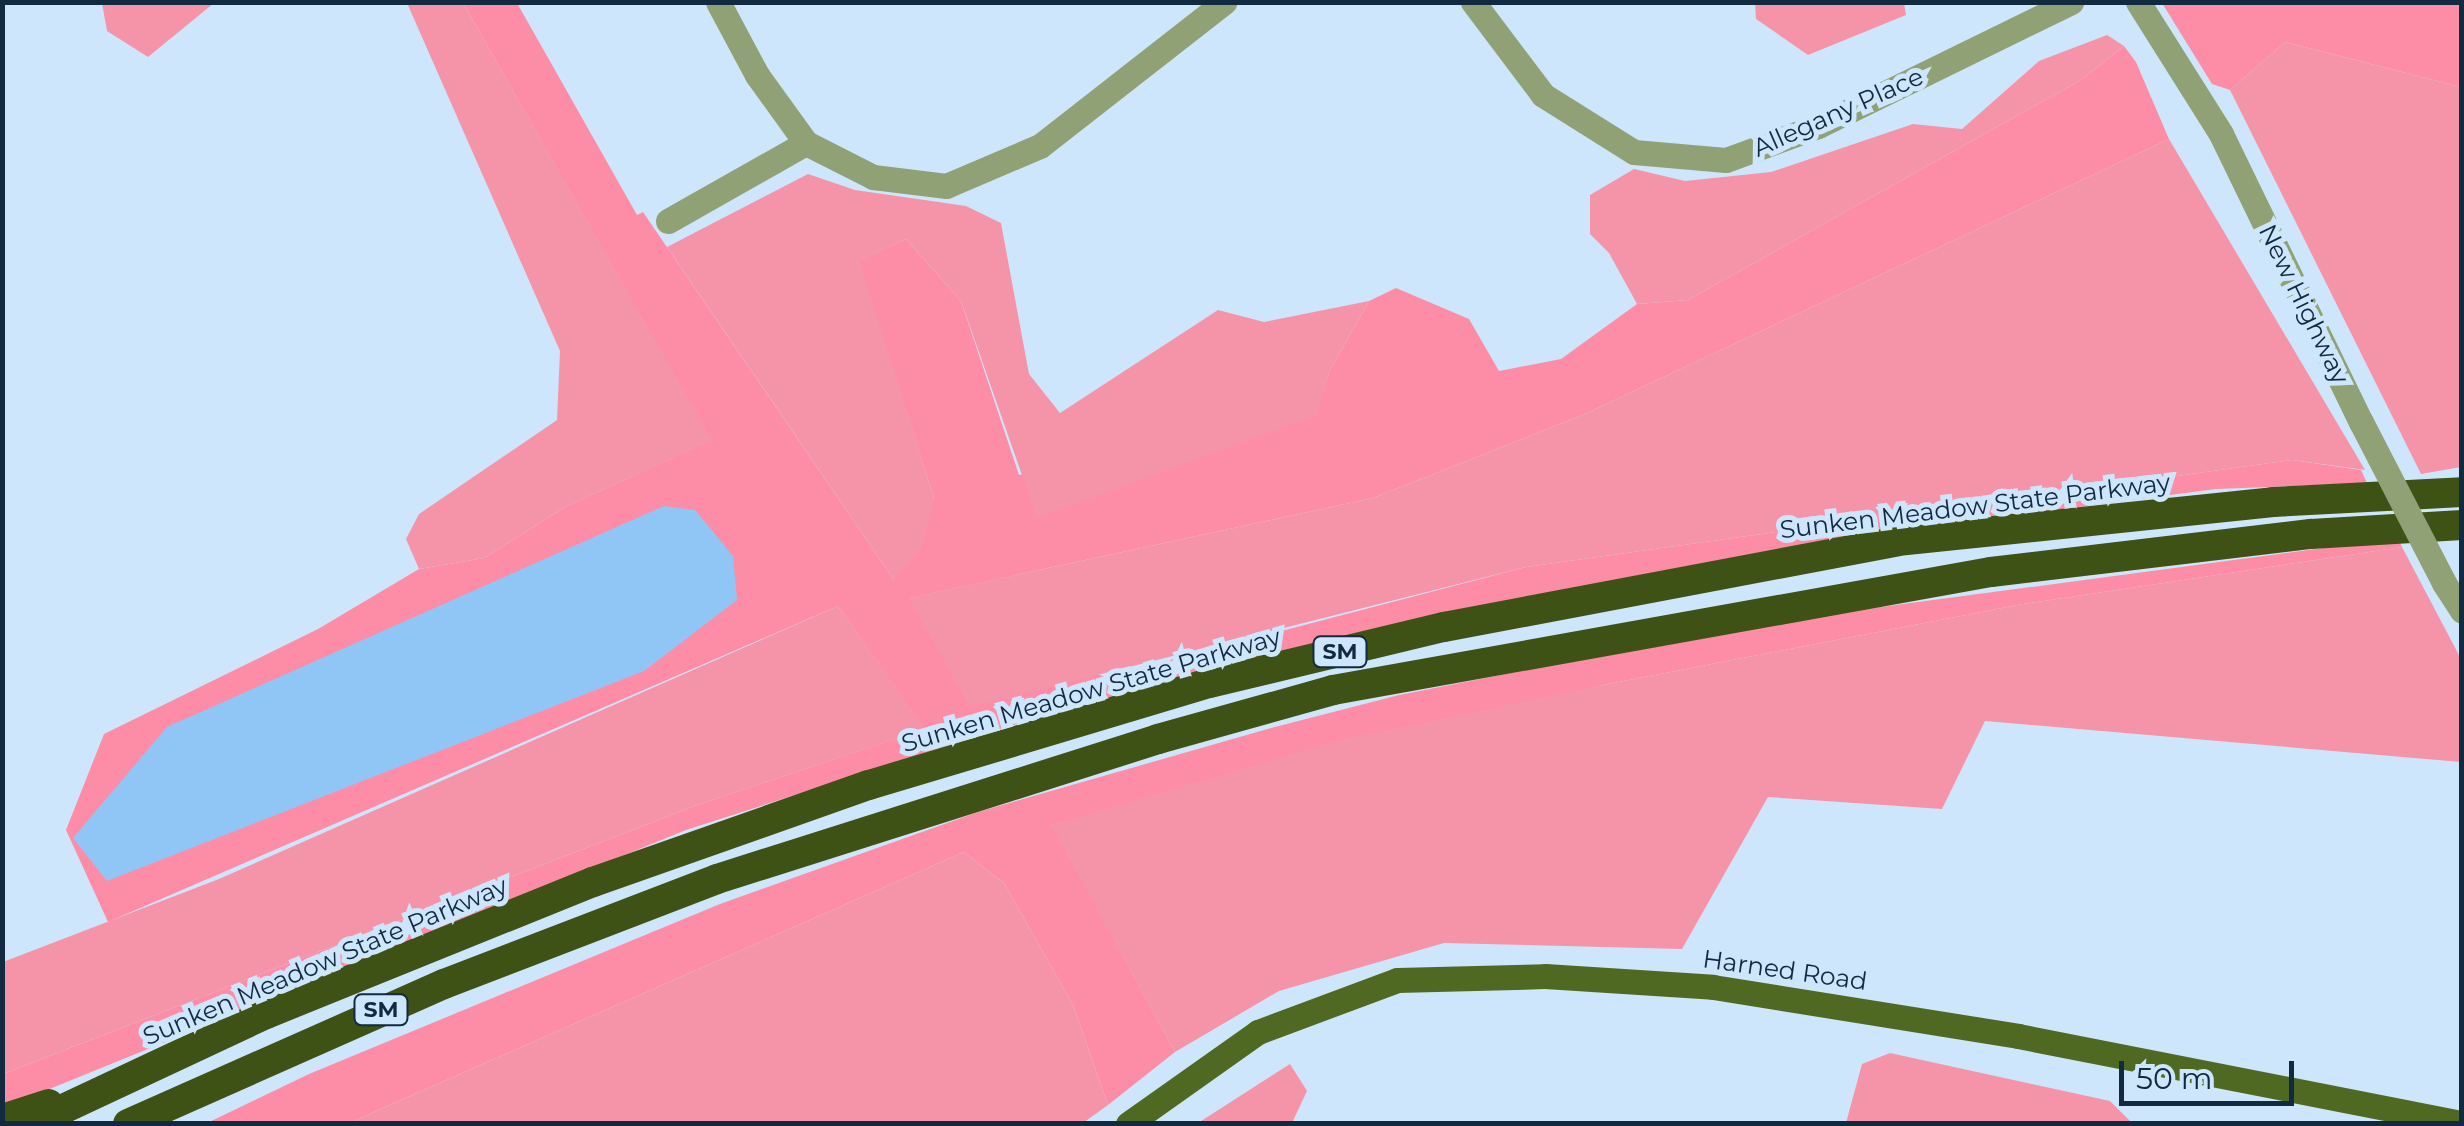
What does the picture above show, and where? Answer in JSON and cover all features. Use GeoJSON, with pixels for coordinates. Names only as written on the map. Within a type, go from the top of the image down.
{"type":"FeatureCollection","features":[{"type":"Feature","properties":{"kind":"highway","name":"Sunken Meadow State Parkway"},"geometry":{"type":"LineString","coordinates":[[30,1124],[266,1014],[593,882],[869,786],[1210,684],[1444,626],[1896,542],[2273,502],[2462,492]]}},
{"type":"Feature","properties":{"kind":"highway","name":"SM"},"geometry":{"type":"LineString","coordinates":[[128,1124],[428,991],[717,879],[1158,739],[1333,690],[1992,572],[2310,534],[2462,525]]}},
{"type":"Feature","properties":{"kind":"highway"},"geometry":{"type":"LineString","coordinates":[[2,1118],[114,1084]]}},
{"type":"Feature","properties":{"kind":"main road","name":"Harned Road"},"geometry":{"type":"LineString","coordinates":[[1128,1124],[1258,1032],[1397,980],[1546,976],[1713,987],[1999,1033],[2462,1123]]}},
{"type":"Feature","properties":{"kind":"street"},"geometry":{"type":"LineString","coordinates":[[718,2],[757,75],[806,143],[873,177],[946,186],[1040,146],[1224,2]]}},
{"type":"Feature","properties":{"kind":"street","name":"Allegany Place"},"geometry":{"type":"LineString","coordinates":[[1473,2],[1543,94],[1634,152],[1726,160],[1818,126],[2071,2]]}},
{"type":"Feature","properties":{"kind":"street","name":"New Highway"},"geometry":{"type":"LineString","coordinates":[[2138,2],[2221,134],[2361,422],[2462,611]]}},
{"type":"Feature","properties":{"kind":"street"},"geometry":{"type":"LineString","coordinates":[[668,220],[806,143]]}},
{"type":"Feature","properties":{"kind":"shaded area"},"geometry":{"type":"Polygon","coordinates":[[[102,2],[214,3],[148,57],[107,31],[102,2]]]}},
{"type":"Feature","properties":{"kind":"shaded area"},"geometry":{"type":"Polygon","coordinates":[[[407,3],[463,3],[712,440],[565,507],[484,558],[419,569],[406,539],[419,514],[557,420],[560,351],[407,3]]]}},
{"type":"Feature","properties":{"kind":"shaded area"},"geometry":{"type":"Polygon","coordinates":[[[463,3],[517,3],[637,215],[643,212],[894,580],[934,498],[858,261],[906,239],[961,301],[1019,475],[1316,415],[1330,370],[1369,301],[1396,288],[1469,319],[1499,371],[1561,359],[1637,304],[1688,300],[2081,80],[2124,46],[2136,62],[2169,139],[1585,414],[1373,498],[910,598],[1105,677],[1526,567],[2292,460],[2361,470],[2367,483],[2216,489],[1948,524],[1276,656],[1009,726],[686,830],[3,1108],[3,1074],[697,805],[924,729],[838,606],[108,922],[66,830],[104,734],[318,629],[419,569],[484,558],[565,507],[711,440],[463,3]]]}},
{"type":"Feature","properties":{"kind":"shaded area"},"geometry":{"type":"Polygon","coordinates":[[[1755,3],[1904,3],[1906,15],[1808,55],[1756,19],[1755,3]]]}},
{"type":"Feature","properties":{"kind":"shaded area"},"geometry":{"type":"Polygon","coordinates":[[[2162,3],[2461,3],[2461,87],[2285,42],[2230,90],[2212,84],[2162,3]]]}},
{"type":"Feature","properties":{"kind":"shaded area"},"geometry":{"type":"Polygon","coordinates":[[[2107,35],[2124,46],[2081,80],[1688,300],[1637,304],[1609,253],[1590,234],[1590,195],[1634,169],[1685,181],[1771,172],[1913,124],[1962,129],[2039,61],[2107,35]]]}},
{"type":"Feature","properties":{"kind":"shaded area"},"geometry":{"type":"Polygon","coordinates":[[[2285,42],[2461,87],[2461,467],[2421,474],[2230,90],[2285,42]]]}},
{"type":"Feature","properties":{"kind":"shaded area"},"geometry":{"type":"Polygon","coordinates":[[[2169,139],[2365,470],[2292,460],[1526,567],[970,707],[909,598],[1373,498],[1585,414],[2169,139]]]}},
{"type":"Feature","properties":{"kind":"shaded area"},"geometry":{"type":"Polygon","coordinates":[[[808,174],[855,190],[966,206],[1001,223],[1029,374],[1060,413],[1218,310],[1264,322],[1369,301],[1330,370],[1317,415],[1037,518],[961,301],[906,239],[859,261],[934,498],[922,547],[894,580],[667,247],[808,174]]]}},
{"type":"Feature","properties":{"kind":"shaded area"},"geometry":{"type":"Polygon","coordinates":[[[2398,538],[2402,547],[2023,604],[1603,685],[1052,825],[1175,1052],[1108,1105],[1073,1005],[1004,883],[964,852],[349,1123],[205,1124],[309,1074],[720,904],[978,812],[1271,728],[1399,695],[1769,622],[2398,538]]]}},
{"type":"Feature","properties":{"kind":"shaded area"},"geometry":{"type":"Polygon","coordinates":[[[2402,547],[2461,659],[2461,762],[1985,721],[1942,809],[1768,797],[1682,949],[1444,943],[1279,991],[1175,1052],[1051,825],[1344,739],[1603,685],[2023,604],[2402,547]]]}},
{"type":"Feature","properties":{"kind":"shaded area"},"geometry":{"type":"Polygon","coordinates":[[[838,606],[925,729],[697,805],[3,1074],[3,962],[219,879],[838,606]]]}},
{"type":"Feature","properties":{"kind":"shaded area"},"geometry":{"type":"Polygon","coordinates":[[[964,852],[1004,883],[1073,1005],[1108,1105],[1083,1123],[349,1123],[964,852]]]}},
{"type":"Feature","properties":{"kind":"shaded area"},"geometry":{"type":"Polygon","coordinates":[[[1890,1053],[2110,1101],[2132,1123],[1846,1123],[1862,1064],[1890,1053]]]}},
{"type":"Feature","properties":{"kind":"shaded area"},"geometry":{"type":"Polygon","coordinates":[[[1290,1064],[1307,1091],[1292,1123],[1198,1123],[1290,1064]]]}},
{"type":"Feature","properties":{"kind":"water"},"geometry":{"type":"Polygon","coordinates":[[[664,506],[695,510],[733,556],[737,600],[644,671],[107,881],[73,838],[167,727],[664,506]]]}}]}
